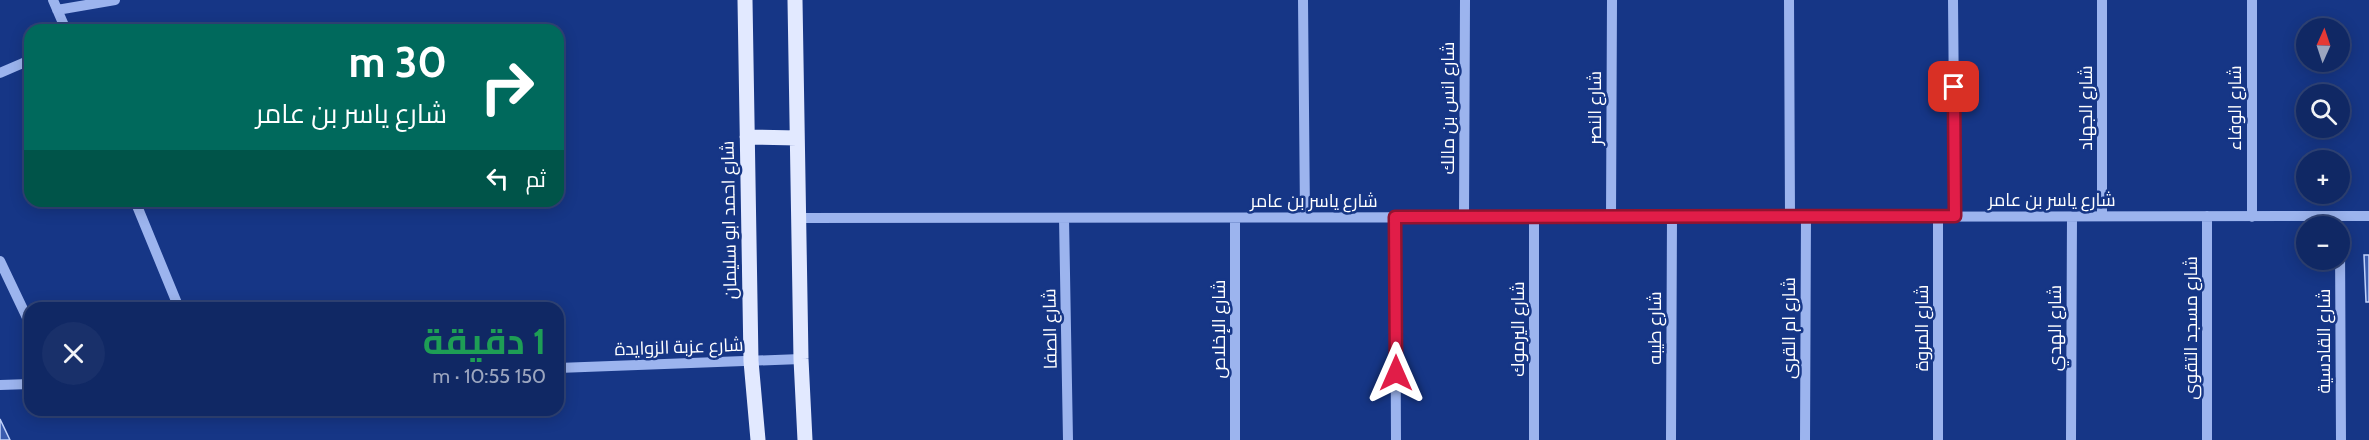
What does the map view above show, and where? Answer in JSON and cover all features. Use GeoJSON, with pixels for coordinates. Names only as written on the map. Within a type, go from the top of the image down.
{"type":"FeatureCollection","features":[{"type":"Feature","properties":{"kind":"main road","name":"شارع احمد ابو سليمان"},"geometry":{"type":"LineString","coordinates":[[745,0],[751,362],[758,440]]}},
{"type":"Feature","properties":{"kind":"main road"},"geometry":{"type":"LineString","coordinates":[[795,0],[801,359],[805,440]]}},
{"type":"Feature","properties":{"kind":"main road"},"geometry":{"type":"LineString","coordinates":[[747,136],[797,138]]}},
{"type":"Feature","properties":{"kind":"street"},"geometry":{"type":"LineString","coordinates":[[63,24],[55,5],[115,0]]}},
{"type":"Feature","properties":{"kind":"street"},"geometry":{"type":"LineString","coordinates":[[1303,0],[1305,217]]}},
{"type":"Feature","properties":{"kind":"street","name":"شارع انس بن مالك"},"geometry":{"type":"LineString","coordinates":[[1464,0],[1464,217]]}},
{"type":"Feature","properties":{"kind":"street","name":"شارع النصر"},"geometry":{"type":"LineString","coordinates":[[1611,217],[1612,0]]}},
{"type":"Feature","properties":{"kind":"street"},"geometry":{"type":"LineString","coordinates":[[1789,0],[1790,217]]}},
{"type":"Feature","properties":{"kind":"street"},"geometry":{"type":"LineString","coordinates":[[1953,0],[1955,216]]}},
{"type":"Feature","properties":{"kind":"street","name":"شارع الجهاد"},"geometry":{"type":"LineString","coordinates":[[2102,0],[2102,216]]}},
{"type":"Feature","properties":{"kind":"street","name":"شارع الوفاء"},"geometry":{"type":"LineString","coordinates":[[2252,0],[2252,217]]}},
{"type":"Feature","properties":{"kind":"street"},"geometry":{"type":"LineString","coordinates":[[0,73],[24,63]]}},
{"type":"Feature","properties":{"kind":"street"},"geometry":{"type":"LineString","coordinates":[[137,207],[177,302]]}},
{"type":"Feature","properties":{"kind":"street","name":"شارع ام القرى"},"geometry":{"type":"LineString","coordinates":[[1804,440],[1806,216]]}},
{"type":"Feature","properties":{"kind":"street","name":"شارع ياسر بن عامر"},"geometry":{"type":"LineString","coordinates":[[798,218],[2207,216],[2296,219]]}},
{"type":"Feature","properties":{"kind":"street","name":"شارع مسجد التقوى"},"geometry":{"type":"LineString","coordinates":[[2207,216],[2207,440]]}},
{"type":"Feature","properties":{"kind":"street","name":"شارع ياسر بن عامر"},"geometry":{"type":"LineString","coordinates":[[2350,219],[2369,216]]}},
{"type":"Feature","properties":{"kind":"street"},"geometry":{"type":"LineString","coordinates":[[1395,217],[1396,440]]}},
{"type":"Feature","properties":{"kind":"street","name":"شارع اليرموك"},"geometry":{"type":"LineString","coordinates":[[1534,217],[1534,440]]}},
{"type":"Feature","properties":{"kind":"street","name":"شارع طيبه"},"geometry":{"type":"LineString","coordinates":[[1671,217],[1671,440]]}},
{"type":"Feature","properties":{"kind":"street","name":"شارع المروة"},"geometry":{"type":"LineString","coordinates":[[1938,217],[1938,440]]}},
{"type":"Feature","properties":{"kind":"street","name":"شارع الهدي"},"geometry":{"type":"LineString","coordinates":[[2071,440],[2072,217]]}},
{"type":"Feature","properties":{"kind":"street","name":"شارع الصفا"},"geometry":{"type":"LineString","coordinates":[[1064,218],[1068,440]]}},
{"type":"Feature","properties":{"kind":"street","name":"شارع الإخلاص"},"geometry":{"type":"LineString","coordinates":[[1235,218],[1235,440]]}},
{"type":"Feature","properties":{"kind":"street"},"geometry":{"type":"LineString","coordinates":[[0,261],[24,311]]}},
{"type":"Feature","properties":{"kind":"street","name":"شارع القادسية"},"geometry":{"type":"LineString","coordinates":[[2340,270],[2341,440]]}},
{"type":"Feature","properties":{"kind":"street","name":"شارع عزبة الزوايدة"},"geometry":{"type":"LineString","coordinates":[[564,368],[801,359]]}},
{"type":"Feature","properties":{"kind":"street"},"geometry":{"type":"LineString","coordinates":[[0,385],[24,384]]}},
{"type":"Feature","properties":{"kind":"building"},"geometry":{"type":"Polygon","coordinates":[[[2364,255],[2369,255],[2369,302],[2366,302],[2364,255]]]}},
{"type":"Feature","properties":{"kind":"building"},"geometry":{"type":"Polygon","coordinates":[[[0,419],[10,440],[0,440],[0,419]]]}},
{"type":"Feature","properties":{"kind":"route"},"geometry":{"type":"LineString","coordinates":[[1396,373],[1395,217],[1955,216],[1954,87]]}}]}
